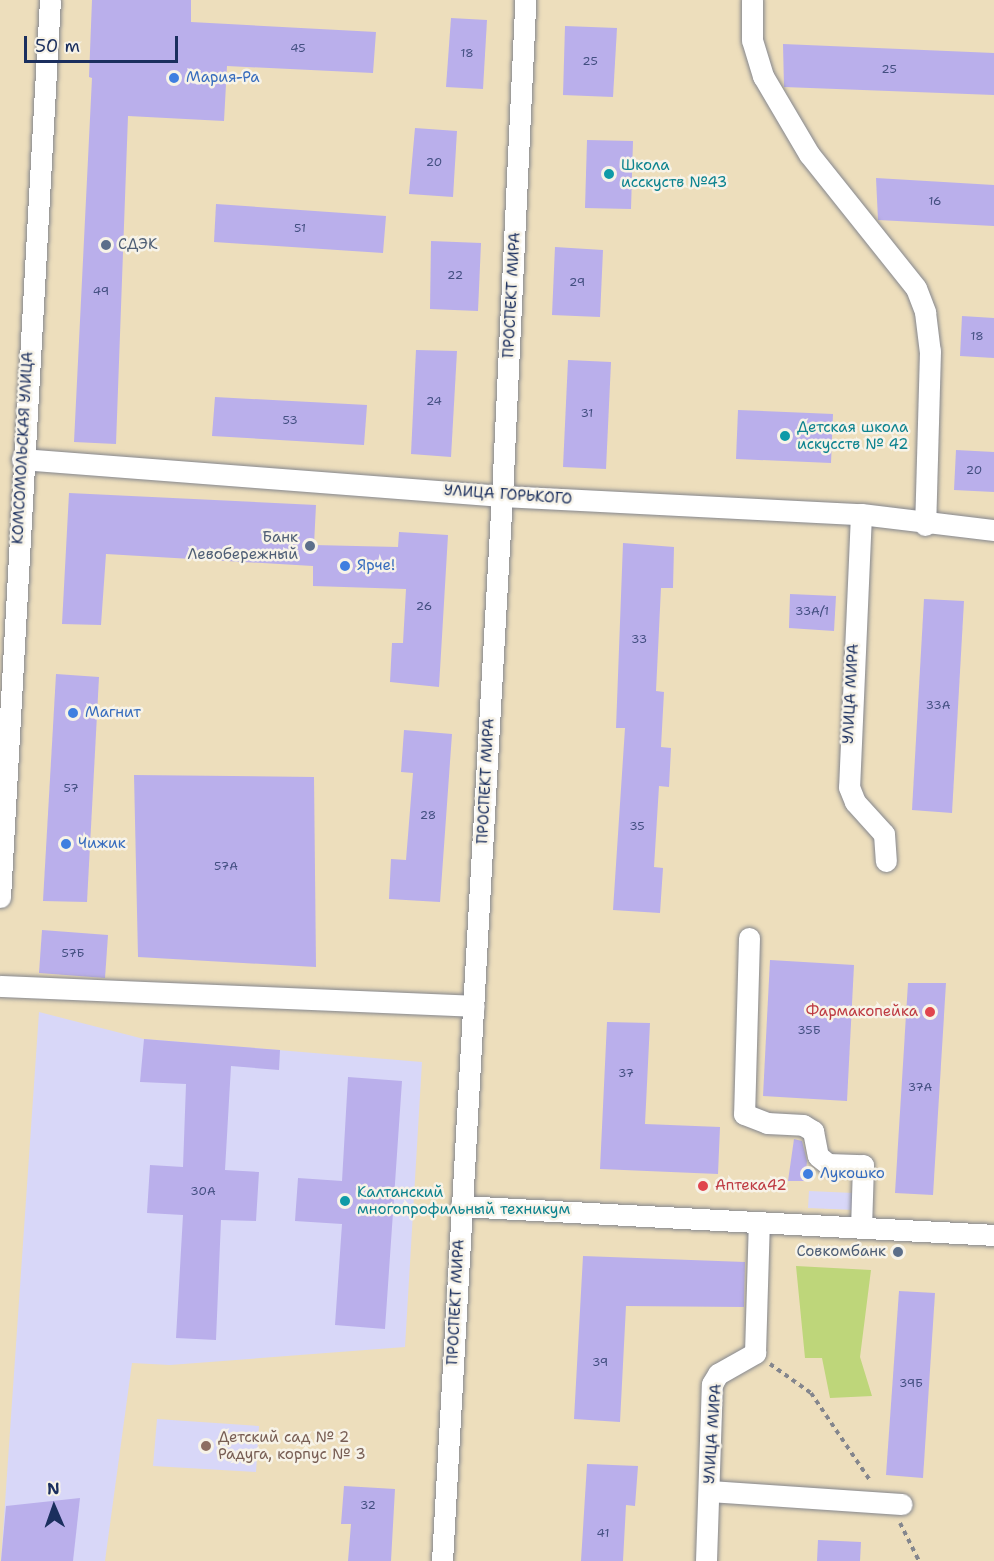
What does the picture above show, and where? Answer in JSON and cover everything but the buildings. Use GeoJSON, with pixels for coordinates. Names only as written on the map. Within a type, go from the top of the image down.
{"type":"FeatureCollection","features":[{"type":"Feature","properties":{"kind":"street","name":"КОМСОМОЛЬСКАЯ УЛИЦА"},"geometry":{"type":"LineString","coordinates":[[0,897],[22,459],[50,0]]}},
{"type":"Feature","properties":{"kind":"street","name":"ПРОСПЕКТ МИРА"},"geometry":{"type":"LineString","coordinates":[[442,1561],[502,496],[525,0]]}},
{"type":"Feature","properties":{"kind":"street"},"geometry":{"type":"LineString","coordinates":[[752,0],[752,40],[768,85],[809,154],[916,288],[925,312],[930,351],[925,525]]}},
{"type":"Feature","properties":{"kind":"street","name":"УЛИЦА ГОРЬКОГО"},"geometry":{"type":"LineString","coordinates":[[22,459],[502,496],[861,514],[925,525],[994,530]]}},
{"type":"Feature","properties":{"kind":"street","name":"УЛИЦА МИРА"},"geometry":{"type":"LineString","coordinates":[[861,514],[848,771],[855,802],[884,834],[886,861]]}},
{"type":"Feature","properties":{"kind":"street"},"geometry":{"type":"LineString","coordinates":[[749,938],[744,1113],[767,1123],[803,1125],[813,1131],[818,1156],[828,1164],[863,1165],[861,1228]]}},
{"type":"Feature","properties":{"kind":"street"},"geometry":{"type":"LineString","coordinates":[[0,986],[474,1006]]}},
{"type":"Feature","properties":{"kind":"street"},"geometry":{"type":"LineString","coordinates":[[461,1206],[994,1235]]}},
{"type":"Feature","properties":{"kind":"street"},"geometry":{"type":"LineString","coordinates":[[755,1353],[759,1222]]}},
{"type":"Feature","properties":{"kind":"street","name":"УЛИЦА МИРА"},"geometry":{"type":"LineString","coordinates":[[706,1561],[712,1384],[718,1374],[755,1353]]}},
{"type":"Feature","properties":{"kind":"street"},"geometry":{"type":"LineString","coordinates":[[709,1491],[894,1503]]}},
{"type":"Feature","properties":{"kind":"path"},"geometry":{"type":"LineString","coordinates":[[755,1353],[811,1393],[894,1503],[920,1561]]}},
{"type":"Feature","properties":{"kind":"shaded area"},"geometry":{"type":"Polygon","coordinates":[[[39,1012],[144,1039],[422,1062],[405,1347],[170,1365],[132,1363],[105,1561],[1,1561],[39,1012]]]}},
{"type":"Feature","properties":{"kind":"shaded area"},"geometry":{"type":"Polygon","coordinates":[[[809,1191],[854,1193],[855,1210],[808,1208],[809,1191]]]}},
{"type":"Feature","properties":{"kind":"shaded area","name":"Детский сад № 2 Радуга, корпус № 3"},"geometry":{"type":"Polygon","coordinates":[[[157,1419],[259,1426],[256,1472],[153,1466],[157,1419]]]}},
{"type":"Feature","properties":{"kind":"green space"},"geometry":{"type":"Polygon","coordinates":[[[796,1266],[871,1270],[860,1357],[872,1396],[830,1398],[822,1358],[805,1358],[796,1266]]]}},
{"type":"Feature","properties":{"kind":"place","name":"Мария-Ра"},"geometry":{"type":"Point","coordinates":[174,78]}},
{"type":"Feature","properties":{"kind":"place","name":"Школа исскуств №43"},"geometry":{"type":"Point","coordinates":[609,174]}},
{"type":"Feature","properties":{"kind":"place","name":"СДЭК"},"geometry":{"type":"Point","coordinates":[106,245]}},
{"type":"Feature","properties":{"kind":"place","name":"Детская школа искусств № 42"},"geometry":{"type":"Point","coordinates":[785,436]}},
{"type":"Feature","properties":{"kind":"place","name":"Банк Левобережный"},"geometry":{"type":"Point","coordinates":[310,546]}},
{"type":"Feature","properties":{"kind":"place","name":"Ярче!"},"geometry":{"type":"Point","coordinates":[345,566]}},
{"type":"Feature","properties":{"kind":"place","name":"Магнит"},"geometry":{"type":"Point","coordinates":[73,713]}},
{"type":"Feature","properties":{"kind":"place","name":"Чижик"},"geometry":{"type":"Point","coordinates":[66,844]}},
{"type":"Feature","properties":{"kind":"place","name":"Фармакопейка"},"geometry":{"type":"Point","coordinates":[930,1012]}},
{"type":"Feature","properties":{"kind":"place","name":"Лукошко"},"geometry":{"type":"Point","coordinates":[808,1174]}},
{"type":"Feature","properties":{"kind":"place","name":"Аптека42"},"geometry":{"type":"Point","coordinates":[703,1186]}},
{"type":"Feature","properties":{"kind":"place","name":"Калтанский многопрофильный техникум"},"geometry":{"type":"Point","coordinates":[345,1201]}},
{"type":"Feature","properties":{"kind":"place","name":"Совкомбанк"},"geometry":{"type":"Point","coordinates":[898,1252]}},
{"type":"Feature","properties":{"kind":"place","name":"Детский сад № 2 Радуга, корпус № 3"},"geometry":{"type":"Point","coordinates":[206,1446]}}]}
